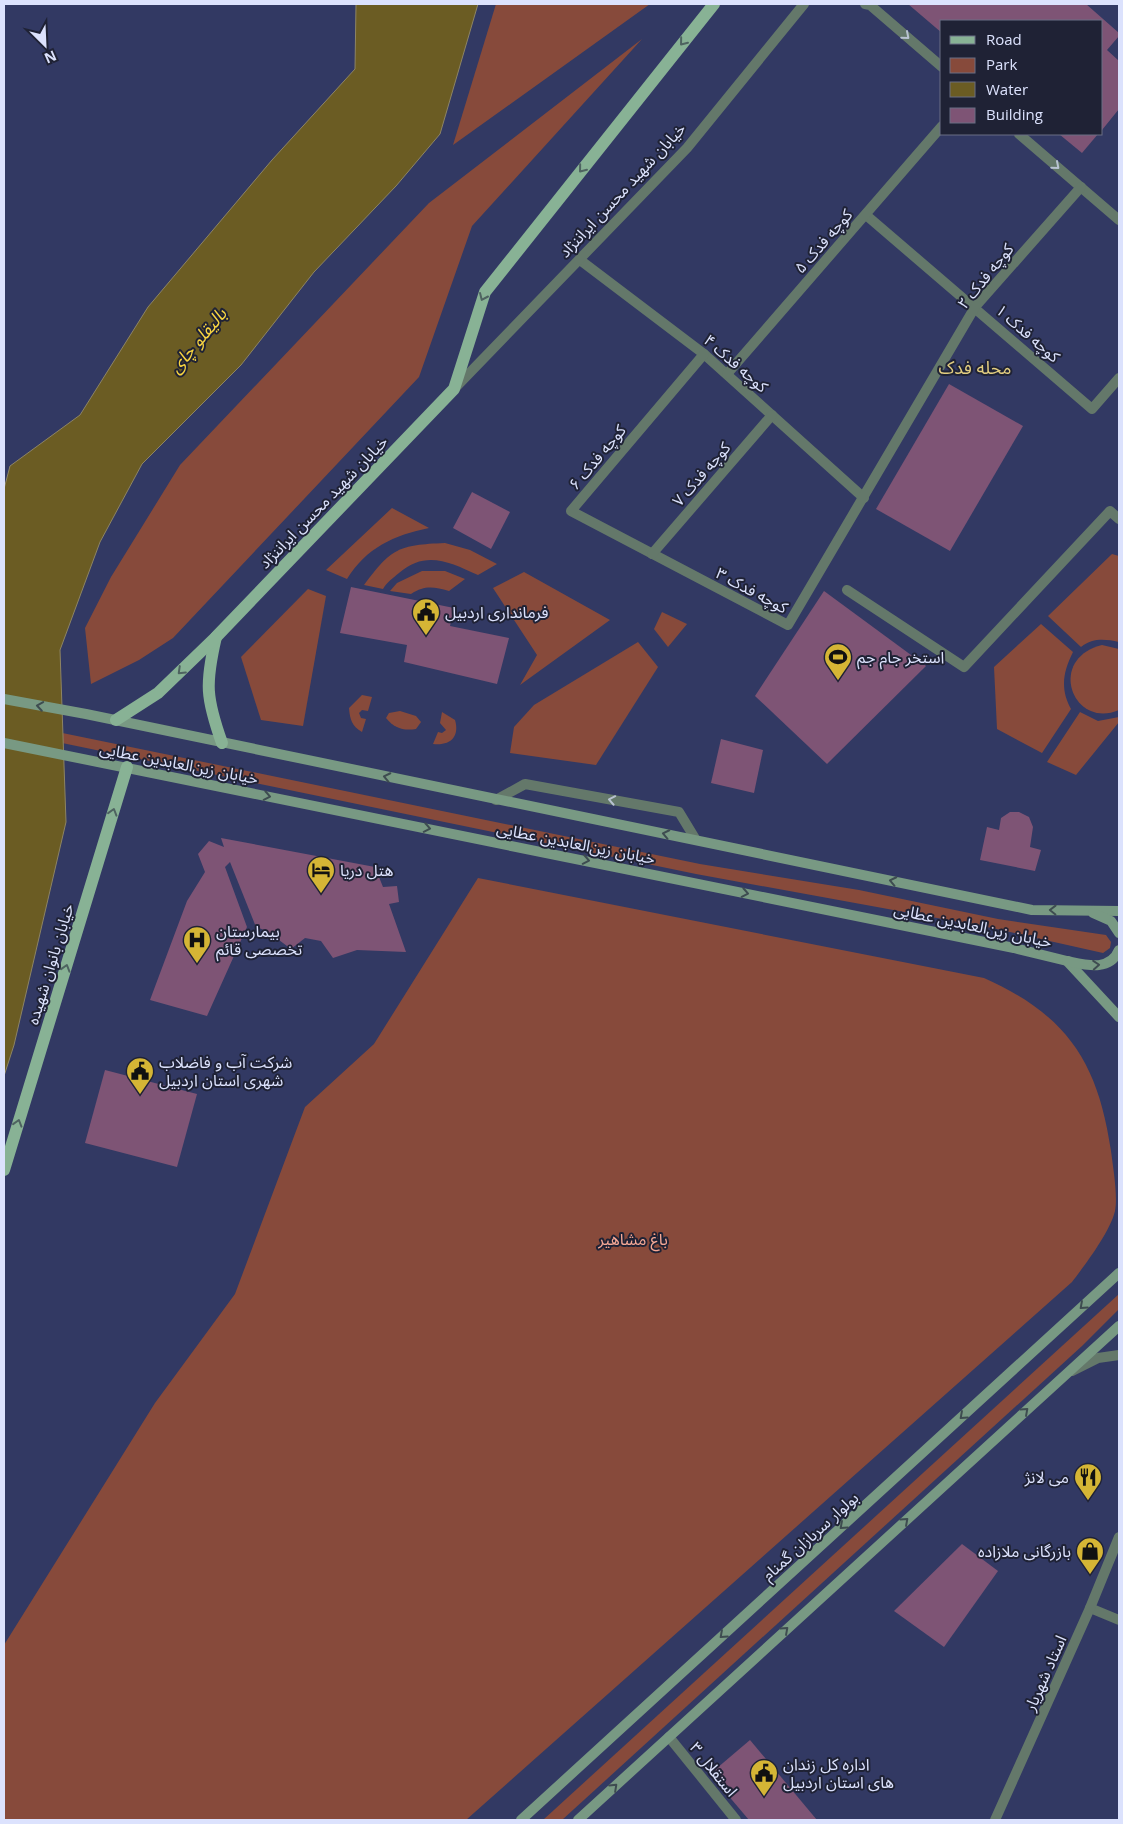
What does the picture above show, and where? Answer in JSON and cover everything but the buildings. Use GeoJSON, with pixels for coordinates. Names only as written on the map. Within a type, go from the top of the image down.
{"type":"FeatureCollection","features":[{"type":"Feature","properties":{"kind":"main road","name":"خیابان شهید محسن ایراننژاد"},"geometry":{"type":"LineString","coordinates":[[116,720],[158,693],[216,637],[454,389],[485,292],[714,4]]}},
{"type":"Feature","properties":{"kind":"main road"},"geometry":{"type":"LineString","coordinates":[[216,637],[207,674],[210,710],[222,743]]}},
{"type":"Feature","properties":{"kind":"main road","name":"خیابان زین‌العابدین عطایی"},"geometry":{"type":"LineString","coordinates":[[4,700],[116,720],[1032,910],[1119,911]]}},
{"type":"Feature","properties":{"kind":"main road","name":"خیابان زین‌العابدین عطایی"},"geometry":{"type":"LineString","coordinates":[[4,743],[1014,948],[1067,961],[1119,1017]]}},
{"type":"Feature","properties":{"kind":"main road","name":"خیابان بانوان شهیده"},"geometry":{"type":"LineString","coordinates":[[4,1170],[127,767]]}},
{"type":"Feature","properties":{"kind":"main road"},"geometry":{"type":"LineString","coordinates":[[1087,911],[1111,921],[1119,933]]}},
{"type":"Feature","properties":{"kind":"main road"},"geometry":{"type":"LineString","coordinates":[[1067,961],[1088,966],[1104,965],[1116,957],[1119,950]]}},
{"type":"Feature","properties":{"kind":"main road","name":"بولوار سربازان گمنام"},"geometry":{"type":"LineString","coordinates":[[521,1820],[1119,1274]]}},
{"type":"Feature","properties":{"kind":"main road"},"geometry":{"type":"LineString","coordinates":[[578,1820],[1119,1326]]}},
{"type":"Feature","properties":{"kind":"street","name":"خیابان شهید محسن ایراننژاد"},"geometry":{"type":"LineString","coordinates":[[454,389],[687,148],[804,4]]}},
{"type":"Feature","properties":{"kind":"street"},"geometry":{"type":"LineString","coordinates":[[868,4],[940,65]]}},
{"type":"Feature","properties":{"kind":"street","name":"کوچه فدک ۵"},"geometry":{"type":"LineString","coordinates":[[727,374],[940,128]]}},
{"type":"Feature","properties":{"kind":"street"},"geometry":{"type":"LineString","coordinates":[[1020,135],[1119,220]]}},
{"type":"Feature","properties":{"kind":"street","name":"کوچه فدک ۲"},"geometry":{"type":"LineString","coordinates":[[864,498],[976,307],[1081,187]]}},
{"type":"Feature","properties":{"kind":"street","name":"کوچه فدک ۱"},"geometry":{"type":"LineString","coordinates":[[866,215],[976,307],[1092,410],[1119,378]]}},
{"type":"Feature","properties":{"kind":"street","name":"کوچه فدک ۴"},"geometry":{"type":"LineString","coordinates":[[580,260],[704,354],[864,498]]}},
{"type":"Feature","properties":{"kind":"street","name":"کوچه فدک ۶"},"geometry":{"type":"LineString","coordinates":[[652,554],[571,511],[704,354]]}},
{"type":"Feature","properties":{"kind":"street","name":"کوچه فدک ۷"},"geometry":{"type":"LineString","coordinates":[[652,554],[772,415]]}},
{"type":"Feature","properties":{"kind":"street","name":"کوچه فدک ۳"},"geometry":{"type":"LineString","coordinates":[[652,554],[788,625],[864,498]]}},
{"type":"Feature","properties":{"kind":"street"},"geometry":{"type":"LineString","coordinates":[[847,590],[964,667],[1110,511],[1119,519]]}},
{"type":"Feature","properties":{"kind":"street"},"geometry":{"type":"LineString","coordinates":[[496,800],[525,784],[679,812],[696,840]]}},
{"type":"Feature","properties":{"kind":"street"},"geometry":{"type":"LineString","coordinates":[[1067,1373],[1098,1358],[1119,1356]]}},
{"type":"Feature","properties":{"kind":"street","name":"استاد شهریار"},"geometry":{"type":"LineString","coordinates":[[994,1820],[1090,1608],[1119,1537]]}},
{"type":"Feature","properties":{"kind":"street"},"geometry":{"type":"LineString","coordinates":[[1090,1608],[1119,1620]]}},
{"type":"Feature","properties":{"kind":"street","name":"استقلال ۳"},"geometry":{"type":"LineString","coordinates":[[669,1737],[736,1820]]}},
{"type":"Feature","properties":{"kind":"green space"},"geometry":{"type":"Polygon","coordinates":[[[496,4],[650,4],[453,145],[496,4]]]}},
{"type":"Feature","properties":{"kind":"green space"},"geometry":{"type":"Polygon","coordinates":[[[642,39],[472,226],[419,377],[173,638],[139,660],[91,684],[85,628],[111,577],[180,465],[429,203],[642,39]]]}},
{"type":"Feature","properties":{"kind":"green space"},"geometry":{"type":"Polygon","coordinates":[[[392,508],[429,528],[382,544],[363,559],[347,579],[326,570],[392,508]]]}},
{"type":"Feature","properties":{"kind":"green space"},"geometry":{"type":"Polygon","coordinates":[[[445,543],[470,550],[497,564],[478,575],[438,560],[428,560],[409,566],[390,580],[383,589],[364,585],[382,563],[397,551],[416,545],[445,543]]]}},
{"type":"Feature","properties":{"kind":"green space"},"geometry":{"type":"Polygon","coordinates":[[[1112,554],[1119,556],[1119,642],[1099,640],[1081,647],[1048,616],[1112,554]]]}},
{"type":"Feature","properties":{"kind":"green space"},"geometry":{"type":"Polygon","coordinates":[[[422,571],[445,571],[465,579],[449,591],[430,588],[421,589],[411,594],[390,591],[397,583],[422,571]]]}},
{"type":"Feature","properties":{"kind":"green space"},"geometry":{"type":"Polygon","coordinates":[[[524,572],[610,620],[520,685],[537,655],[493,588],[524,572]]]}},
{"type":"Feature","properties":{"kind":"green space"},"geometry":{"type":"Polygon","coordinates":[[[308,589],[326,596],[303,726],[261,720],[241,657],[308,589]]]}},
{"type":"Feature","properties":{"kind":"green space"},"geometry":{"type":"Polygon","coordinates":[[[662,612],[687,624],[668,647],[654,629],[662,612]]]}},
{"type":"Feature","properties":{"kind":"green space"},"geometry":{"type":"Polygon","coordinates":[[[1041,624],[1073,652],[1064,680],[1065,694],[1071,709],[1042,753],[997,729],[994,667],[1041,624]]]}},
{"type":"Feature","properties":{"kind":"green space"},"geometry":{"type":"Polygon","coordinates":[[[638,642],[658,667],[596,765],[510,753],[514,727],[534,705],[638,642]]]}},
{"type":"Feature","properties":{"kind":"green space"},"geometry":{"type":"Polygon","coordinates":[[[1102,645],[1119,649],[1119,710],[1103,714],[1089,710],[1079,702],[1072,690],[1071,677],[1075,664],[1085,653],[1102,645]]]}},
{"type":"Feature","properties":{"kind":"green space"},"geometry":{"type":"Polygon","coordinates":[[[362,695],[372,697],[368,711],[362,710],[359,713],[361,718],[366,719],[362,732],[352,722],[349,708],[362,695]]]}},
{"type":"Feature","properties":{"kind":"green space"},"geometry":{"type":"Polygon","coordinates":[[[400,711],[416,716],[421,722],[416,729],[407,730],[399,728],[386,718],[389,713],[400,711]]]}},
{"type":"Feature","properties":{"kind":"green space"},"geometry":{"type":"Polygon","coordinates":[[[442,712],[455,720],[455,736],[449,742],[433,744],[438,732],[442,733],[446,730],[440,723],[442,712]]]}},
{"type":"Feature","properties":{"kind":"green space"},"geometry":{"type":"Polygon","coordinates":[[[1080,712],[1098,721],[1119,717],[1119,722],[1076,775],[1047,762],[1080,712]]]}},
{"type":"Feature","properties":{"kind":"green space"},"geometry":{"type":"Polygon","coordinates":[[[4,721],[700,864],[859,890],[998,919],[1106,935],[1111,942],[1110,948],[1103,953],[992,928],[696,874],[4,731],[4,721]]]}},
{"type":"Feature","properties":{"kind":"green space","name":"باغ مشاهیر"},"geometry":{"type":"Polygon","coordinates":[[[478,878],[984,978],[1013,992],[1037,1008],[1057,1026],[1074,1045],[1087,1067],[1105,1120],[1111,1151],[1116,1205],[1108,1229],[1072,1282],[466,1820],[4,1820],[4,1645],[155,1403],[235,1294],[305,1107],[374,1044],[478,878]]]}},
{"type":"Feature","properties":{"kind":"green space"},"geometry":{"type":"Polygon","coordinates":[[[1119,1294],[1119,1309],[1082,1346],[562,1820],[543,1820],[1119,1294]]]}},
{"type":"Feature","properties":{"kind":"water","name":"بالیقلو چای"},"geometry":{"type":"Polygon","coordinates":[[[356,4],[478,4],[440,134],[396,186],[314,272],[241,365],[142,464],[100,542],[60,650],[66,822],[14,1045],[4,1076],[4,489],[10,466],[80,415],[148,307],[272,160],[355,69],[356,4]]]}},
{"type":"Feature","properties":{"kind":"place","name":"فرمانداری اردبیل"},"geometry":{"type":"Point","coordinates":[426,636]}},
{"type":"Feature","properties":{"kind":"place","name":"استخر جام جم"},"geometry":{"type":"Point","coordinates":[838,681]}},
{"type":"Feature","properties":{"kind":"place","name":"هتل دریا"},"geometry":{"type":"Point","coordinates":[321,894]}},
{"type":"Feature","properties":{"kind":"place","name":"بیمارستان تخصصی قائم"},"geometry":{"type":"Point","coordinates":[197,964]}},
{"type":"Feature","properties":{"kind":"place","name":"شرکت آب و فاضلاب شهری استان اردبیل"},"geometry":{"type":"Point","coordinates":[140,1095]}},
{"type":"Feature","properties":{"kind":"place","name":"می لانژ"},"geometry":{"type":"Point","coordinates":[1088,1501]}},
{"type":"Feature","properties":{"kind":"place","name":"بازرگانی ملازاده"},"geometry":{"type":"Point","coordinates":[1090,1575]}},
{"type":"Feature","properties":{"kind":"place","name":"اداره کل زندان های استان اردبیل"},"geometry":{"type":"Point","coordinates":[764,1797]}},
{"type":"Feature","properties":{"kind":"district","name":"محله فدک"},"geometry":{"type":"Point","coordinates":[975,367]}}]}
